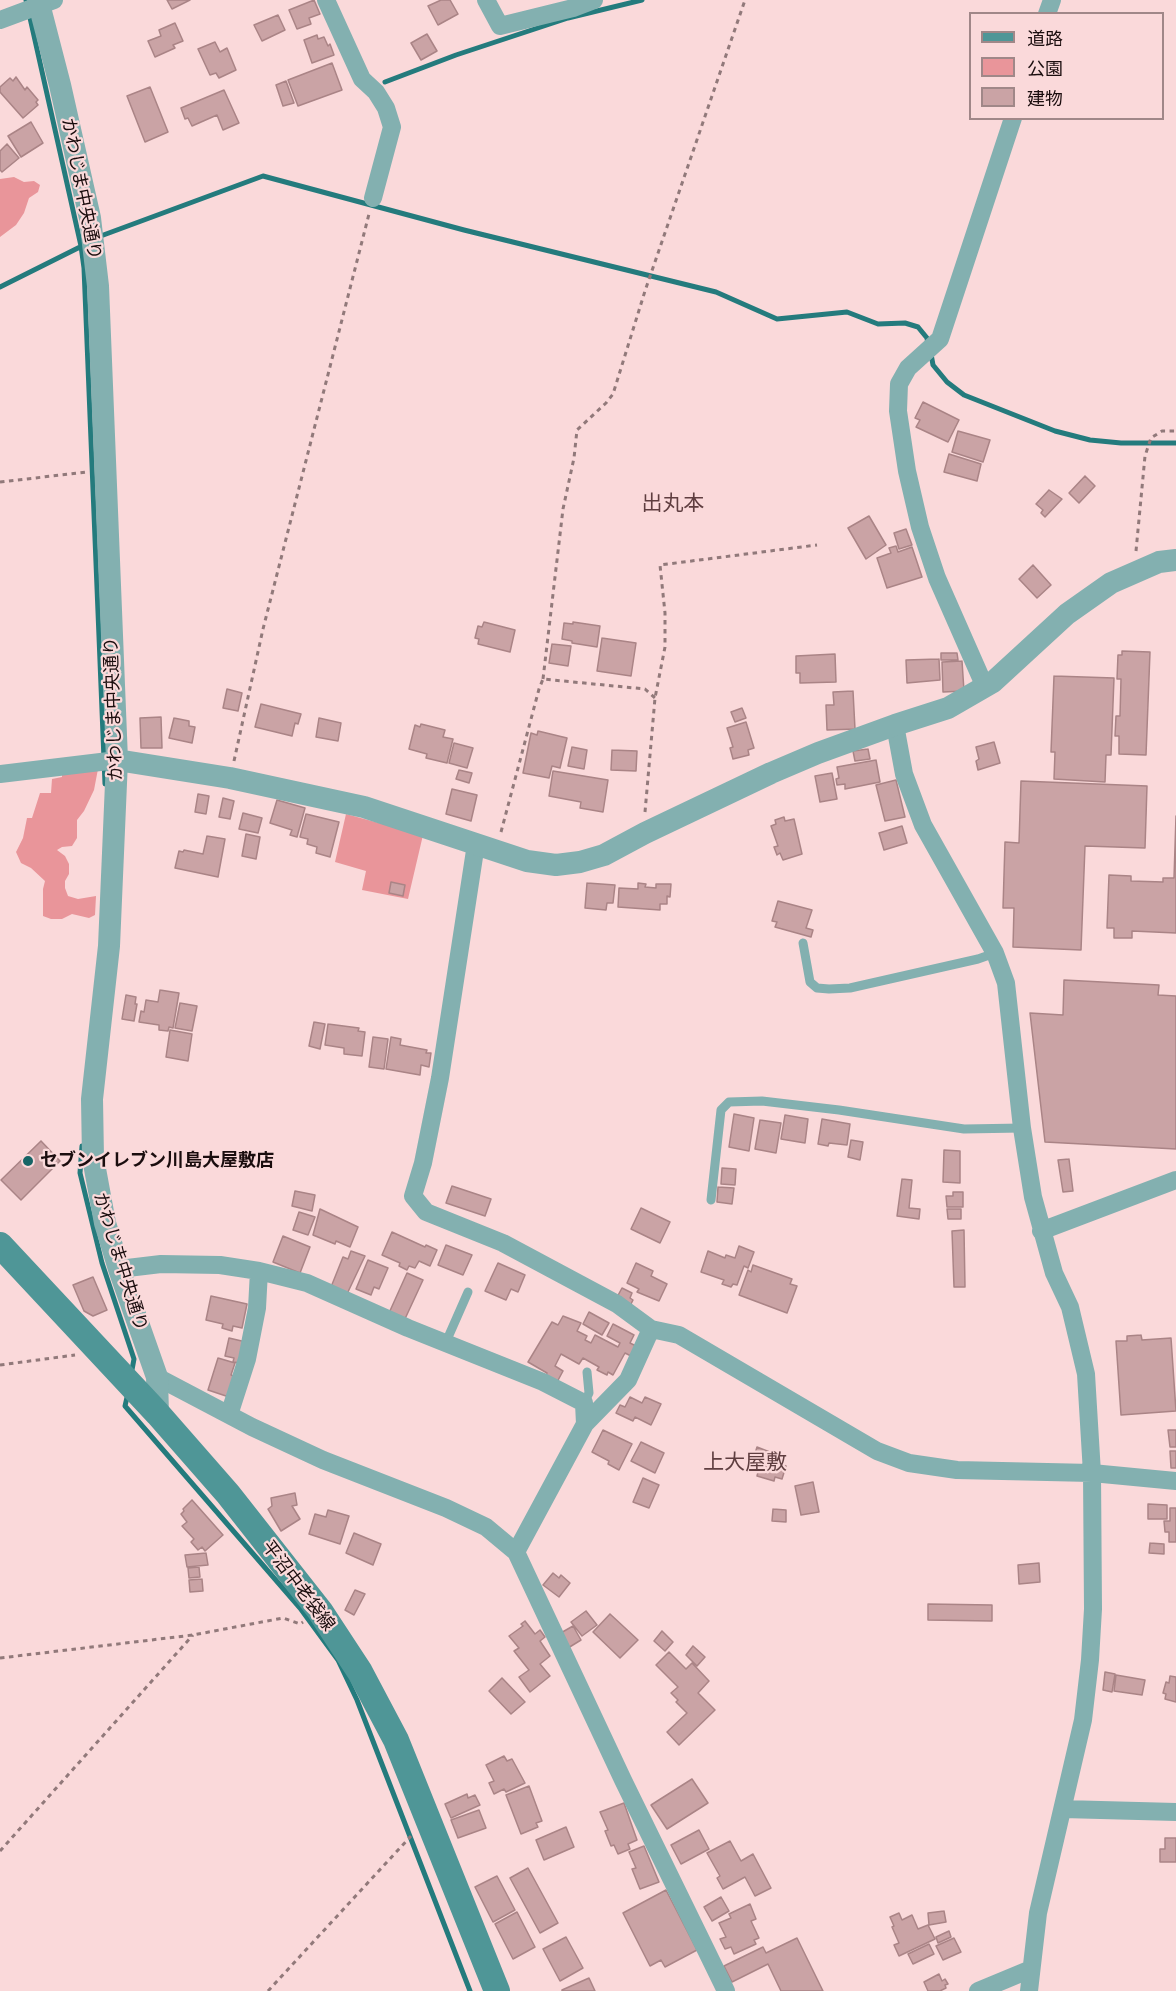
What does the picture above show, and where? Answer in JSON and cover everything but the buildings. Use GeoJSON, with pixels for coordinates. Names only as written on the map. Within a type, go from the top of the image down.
{"type":"FeatureCollection","features":[{"type":"Feature","properties":{"kind":"main road","name":"平沼中老袋線"},"geometry":{"type":"LineString","coordinates":[[0,1245],[100,1350],[228,1494],[320,1611],[360,1672],[396,1740],[497,1991]]}},
{"type":"Feature","properties":{"kind":"street"},"geometry":{"type":"LineString","coordinates":[[326,0],[362,80],[381,100],[392,127],[374,198]]}},
{"type":"Feature","properties":{"kind":"street"},"geometry":{"type":"LineString","coordinates":[[486,0],[500,26],[573,8],[594,0]]}},
{"type":"Feature","properties":{"kind":"street"},"geometry":{"type":"LineString","coordinates":[[0,20],[44,2]]}},
{"type":"Feature","properties":{"kind":"street","name":"かわじま中央通り"},"geometry":{"type":"LineString","coordinates":[[44,2],[90,218],[98,286],[104,470],[109,537],[117,760],[109,946],[92,1099],[91,1132],[97,1186],[105,1223],[157,1377],[158,1414]]}},
{"type":"Feature","properties":{"kind":"street"},"geometry":{"type":"LineString","coordinates":[[985,687],[937,578],[920,527],[907,471],[899,421],[898,384],[908,368],[940,339],[1012,120]]}},
{"type":"Feature","properties":{"kind":"street"},"geometry":{"type":"LineString","coordinates":[[0,774],[117,760],[230,778],[364,807],[527,861],[556,865],[604,855],[780,769],[895,725],[948,708],[993,682],[1067,614],[1111,583],[1159,562],[1176,560]]}},
{"type":"Feature","properties":{"kind":"street"},"geometry":{"type":"LineString","coordinates":[[895,725],[904,774],[923,825],[995,953],[1006,983],[1022,1128],[1033,1197],[1054,1273],[1070,1307],[1086,1374],[1092,1473],[1093,1609],[1090,1660],[1083,1720],[1038,1914],[1029,1991]]}},
{"type":"Feature","properties":{"kind":"street"},"geometry":{"type":"LineString","coordinates":[[486,848],[423,1163],[413,1196],[426,1212],[503,1243],[617,1304],[651,1329],[679,1335],[877,1451],[909,1463],[957,1470],[1092,1473],[1176,1481]]}},
{"type":"Feature","properties":{"kind":"street"},"geometry":{"type":"LineString","coordinates":[[1041,1231],[1176,1180]]}},
{"type":"Feature","properties":{"kind":"street"},"geometry":{"type":"LineString","coordinates":[[119,1269],[189,1263],[260,1271],[307,1283],[543,1382],[584,1403],[585,1424]]}},
{"type":"Feature","properties":{"kind":"street"},"geometry":{"type":"LineString","coordinates":[[229,1415],[247,1359],[257,1308],[260,1271]]}},
{"type":"Feature","properties":{"kind":"street"},"geometry":{"type":"LineString","coordinates":[[516,1552],[585,1424],[628,1380],[651,1329]]}},
{"type":"Feature","properties":{"kind":"street"},"geometry":{"type":"LineString","coordinates":[[157,1377],[323,1460],[447,1508],[486,1527],[516,1552],[623,1780],[726,1991]]}},
{"type":"Feature","properties":{"kind":"street"},"geometry":{"type":"LineString","coordinates":[[1063,1809],[1176,1812]]}},
{"type":"Feature","properties":{"kind":"street"},"geometry":{"type":"LineString","coordinates":[[978,1991],[1031,1969]]}},
{"type":"Feature","properties":{"kind":"lane"},"geometry":{"type":"LineString","coordinates":[[803,944],[810,982],[818,988],[829,989],[850,988],[978,959],[995,953]]}},
{"type":"Feature","properties":{"kind":"lane"},"geometry":{"type":"LineString","coordinates":[[711,1200],[721,1110],[729,1102],[762,1101],[964,1129],[1022,1128]]}},
{"type":"Feature","properties":{"kind":"lane"},"geometry":{"type":"LineString","coordinates":[[446,1342],[468,1292]]}},
{"type":"Feature","properties":{"kind":"lane"},"geometry":{"type":"LineString","coordinates":[[584,1403],[589,1393],[587,1372]]}},
{"type":"Feature","properties":{"kind":"path"},"geometry":{"type":"LineString","coordinates":[[486,848],[543,679],[563,509],[574,458],[577,430],[613,394],[645,291],[745,0]]}},
{"type":"Feature","properties":{"kind":"path"},"geometry":{"type":"LineString","coordinates":[[230,778],[263,629],[374,198]]}},
{"type":"Feature","properties":{"kind":"path"},"geometry":{"type":"LineString","coordinates":[[1138,570],[1136,558],[1145,456],[1151,438],[1162,431],[1176,431]]}},
{"type":"Feature","properties":{"kind":"path"},"geometry":{"type":"LineString","coordinates":[[0,482],[104,470]]}},
{"type":"Feature","properties":{"kind":"path"},"geometry":{"type":"LineString","coordinates":[[645,833],[645,808],[655,698],[665,646],[665,613],[660,565],[817,545]]}},
{"type":"Feature","properties":{"kind":"path"},"geometry":{"type":"LineString","coordinates":[[543,679],[645,689],[655,698]]}},
{"type":"Feature","properties":{"kind":"path"},"geometry":{"type":"LineString","coordinates":[[0,1365],[100,1350]]}},
{"type":"Feature","properties":{"kind":"path"},"geometry":{"type":"LineString","coordinates":[[0,1658],[193,1635],[283,1618],[300,1624]]}},
{"type":"Feature","properties":{"kind":"path"},"geometry":{"type":"LineString","coordinates":[[0,1851],[193,1635]]}},
{"type":"Feature","properties":{"kind":"path"},"geometry":{"type":"LineString","coordinates":[[268,1991],[408,1838]]}},
{"type":"Feature","properties":{"kind":"green space"},"geometry":{"type":"Polygon","coordinates":[[[14,177],[24,182],[34,181],[40,185],[38,192],[29,198],[24,213],[16,225],[0,237],[0,179],[14,177]]]}},
{"type":"Feature","properties":{"kind":"green space"},"geometry":{"type":"Polygon","coordinates":[[[98,769],[94,790],[77,820],[77,838],[72,846],[57,850],[65,856],[69,864],[69,874],[65,881],[68,896],[78,899],[96,896],[95,915],[89,918],[72,914],[62,919],[51,919],[43,916],[45,881],[31,868],[21,863],[16,852],[23,838],[27,818],[32,818],[40,793],[51,793],[52,779],[62,777],[62,770],[98,769]]]}},
{"type":"Feature","properties":{"kind":"green space"},"geometry":{"type":"Polygon","coordinates":[[[346,814],[423,835],[408,899],[362,890],[366,871],[335,862],[346,814]]]}},
{"type":"Feature","properties":{"kind":"waterway"},"geometry":{"type":"LineString","coordinates":[[26,0],[84,268],[105,784]]}},
{"type":"Feature","properties":{"kind":"waterway"},"geometry":{"type":"LineString","coordinates":[[385,82],[456,55],[568,18],[642,0]]}},
{"type":"Feature","properties":{"kind":"waterway"},"geometry":{"type":"LineString","coordinates":[[98,237],[263,176],[464,230],[716,292],[777,319],[847,312],[878,324],[905,323],[918,327],[927,338],[928,345]]}},
{"type":"Feature","properties":{"kind":"waterway"},"geometry":{"type":"LineString","coordinates":[[0,287],[82,246]]}},
{"type":"Feature","properties":{"kind":"waterway"},"geometry":{"type":"LineString","coordinates":[[931,354],[933,365],[947,382],[964,395],[1055,431],[1090,440],[1121,443],[1176,443]]}},
{"type":"Feature","properties":{"kind":"waterway"},"geometry":{"type":"LineString","coordinates":[[82,1146],[80,1173],[102,1263],[134,1359],[131,1375]]}},
{"type":"Feature","properties":{"kind":"waterway"},"geometry":{"type":"LineString","coordinates":[[128,1393],[125,1406],[300,1608],[338,1660],[357,1700],[470,1991]]}},
{"type":"Feature","properties":{"kind":"place","name":"セブンイレブン川島大屋敷店"},"geometry":{"type":"Point","coordinates":[28,1161]}},
{"type":"Feature","properties":{"kind":"district","name":"出丸本"},"geometry":{"type":"Point","coordinates":[673,504]}},
{"type":"Feature","properties":{"kind":"district","name":"上大屋敷"},"geometry":{"type":"Point","coordinates":[745,1463]}}]}
